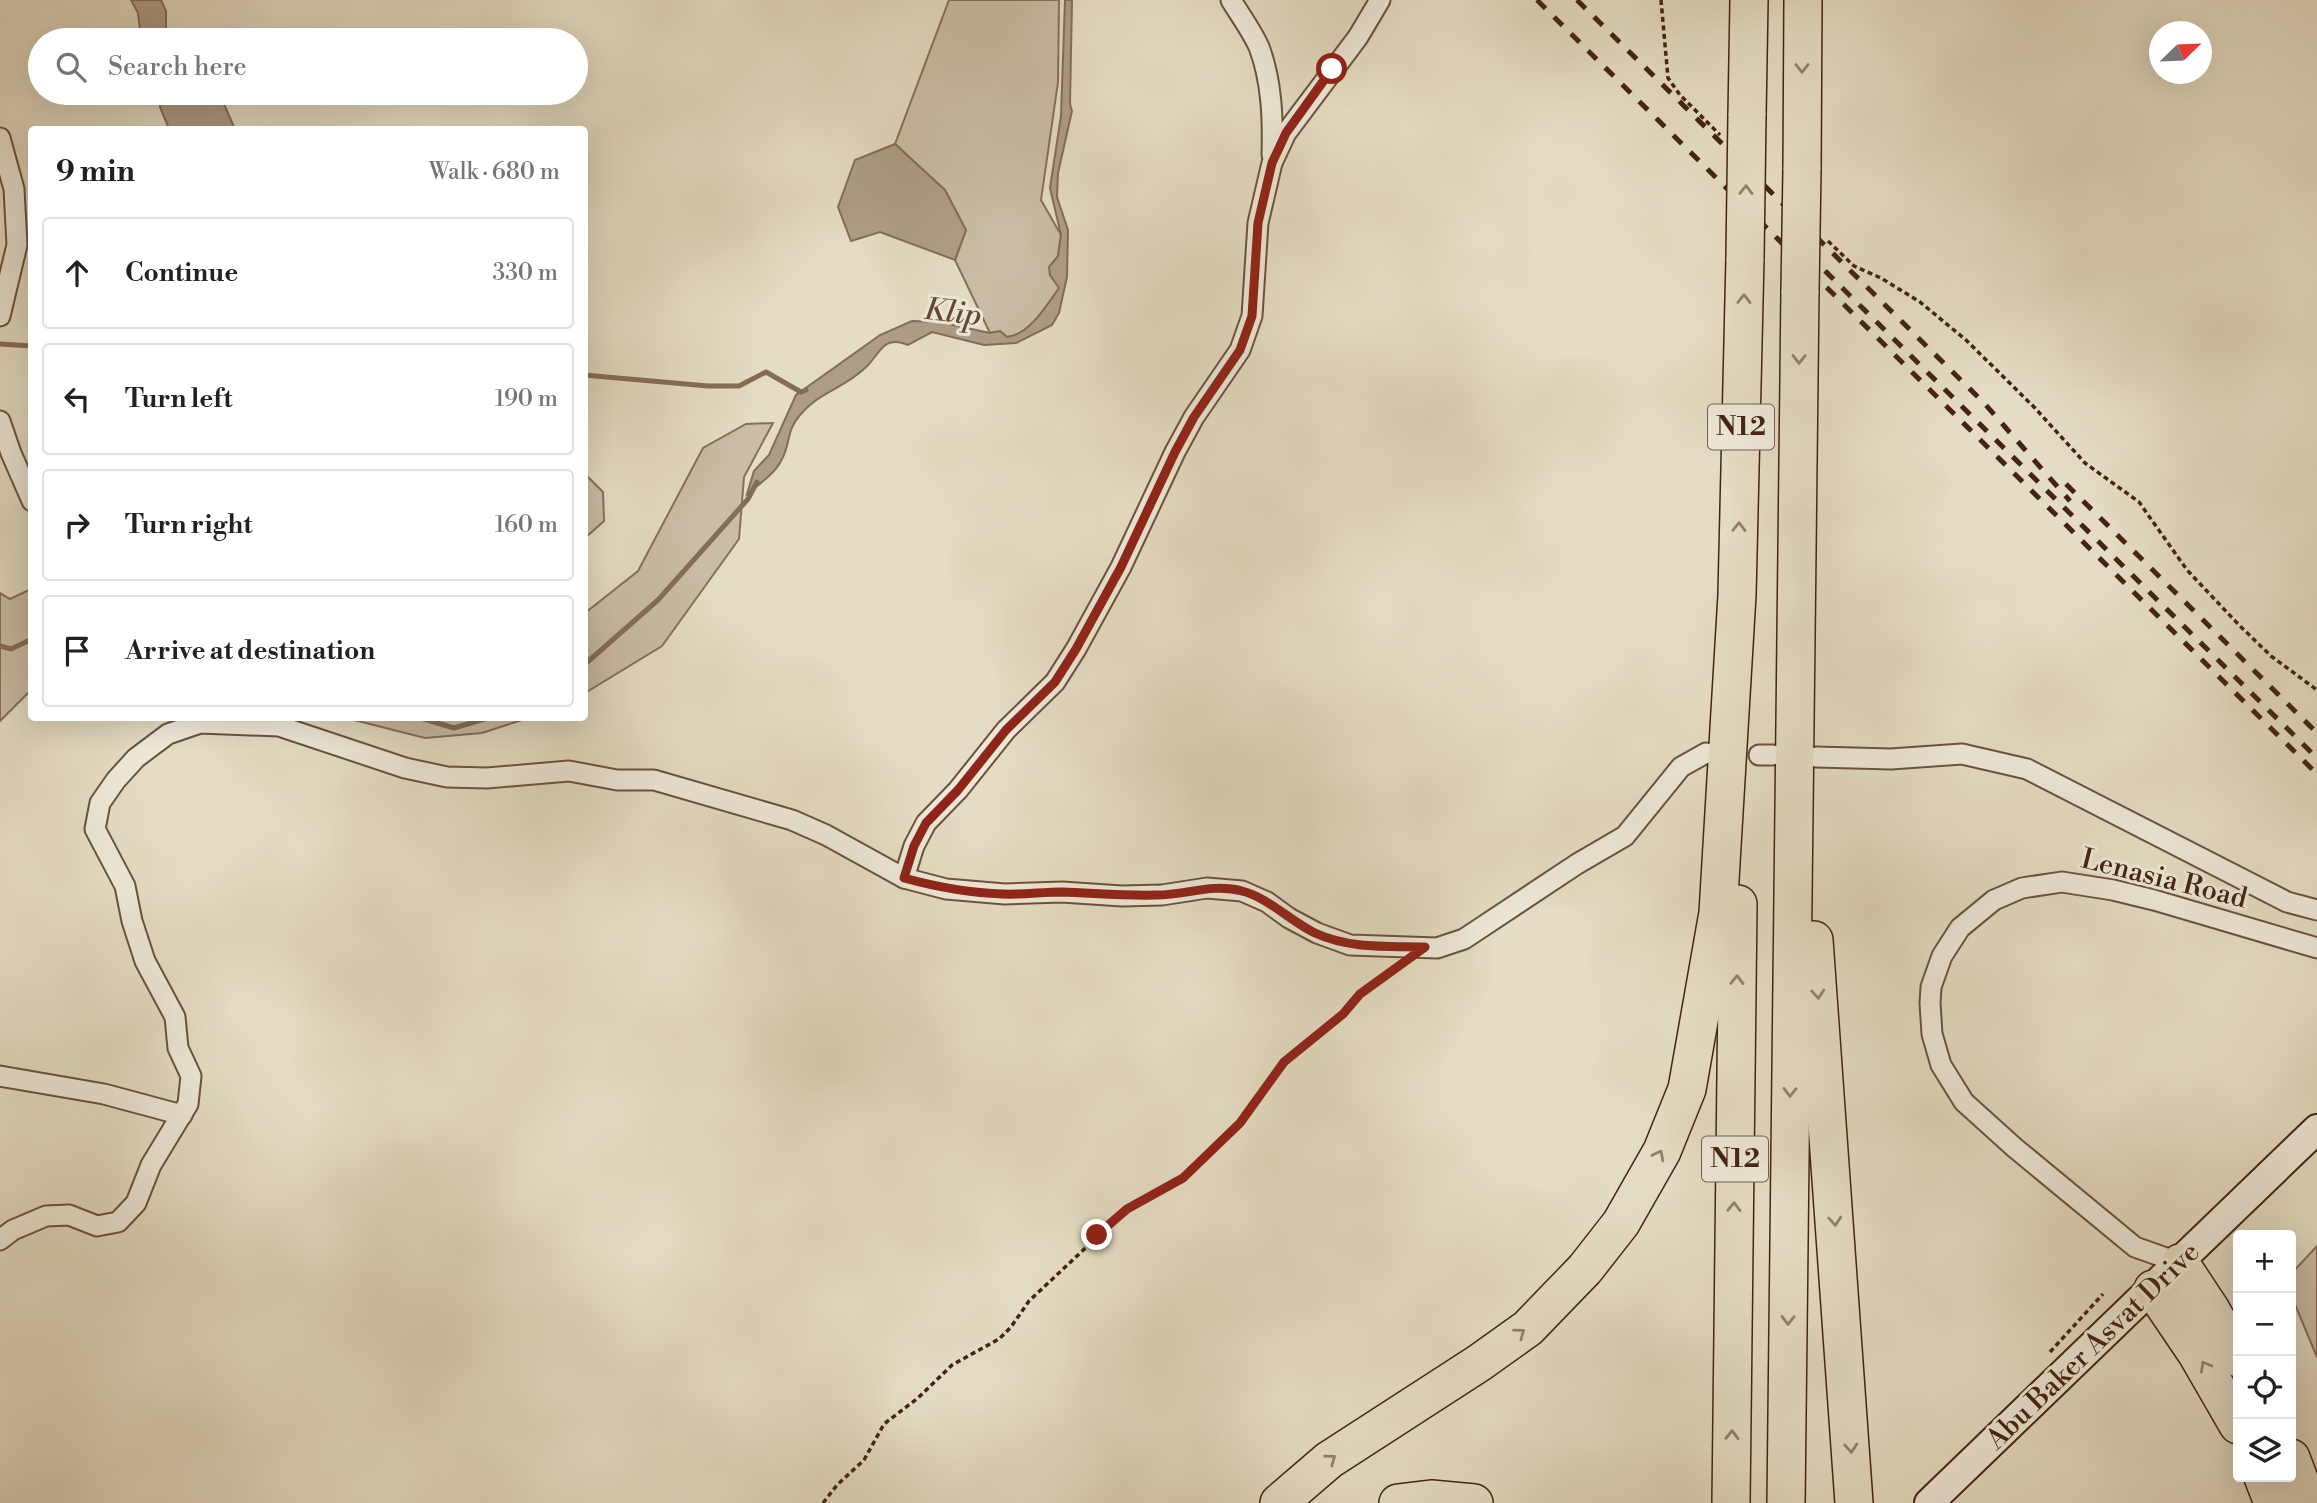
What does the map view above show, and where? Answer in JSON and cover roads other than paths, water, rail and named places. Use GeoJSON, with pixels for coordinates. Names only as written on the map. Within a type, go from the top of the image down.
{"type":"FeatureCollection","features":[{"type":"Feature","properties":{"kind":"highway","name":"N12"},"geometry":{"type":"LineString","coordinates":[[1731,1503],[1741,715],[1737,595],[1745,258],[1738,130],[1749,0]]}},
{"type":"Feature","properties":{"kind":"highway","name":"N12"},"geometry":{"type":"LineString","coordinates":[[1786,1503],[1803,0]]}},
{"type":"Feature","properties":{"kind":"highway"},"geometry":{"type":"LineString","coordinates":[[1279,1503],[1305,1479],[1354,1443],[1469,1370],[1528,1328],[1585,1269],[1621,1223],[1662,1151],[1687,1089],[1718,913],[1737,595]]}},
{"type":"Feature","properties":{"kind":"highway"},"geometry":{"type":"LineString","coordinates":[[1797,617],[1804,701],[1807,828],[1816,980],[1854,1503]]}},
{"type":"Feature","properties":{"kind":"highway"},"geometry":{"type":"LineString","coordinates":[[2179,1263],[2211,1310],[2237,1356]]}},
{"type":"Feature","properties":{"kind":"highway"},"geometry":{"type":"LineString","coordinates":[[2153,1289],[2197,1354],[2235,1419]]}},
{"type":"Feature","properties":{"kind":"highway"},"geometry":{"type":"LineString","coordinates":[[2296,1471],[2308,1503]]}},
{"type":"Feature","properties":{"kind":"highway"},"geometry":{"type":"LineString","coordinates":[[2265,1482],[2273,1503]]}},
{"type":"Feature","properties":{"kind":"highway"},"geometry":{"type":"LineString","coordinates":[[1398,1503],[1431,1499],[1474,1503]]}},
{"type":"Feature","properties":{"kind":"main road","name":"Abu Baker Asvat Drive"},"geometry":{"type":"LineString","coordinates":[[1929,1503],[2317,1129]]}},
{"type":"Feature","properties":{"kind":"street"},"geometry":{"type":"LineString","coordinates":[[904,878],[914,846],[926,823],[958,790],[1006,730],[1055,682],[1076,649],[1121,567],[1188,429],[1240,350],[1252,316],[1258,223],[1272,163],[1273,119],[1259,47],[1231,0]]}},
{"type":"Feature","properties":{"kind":"street"},"geometry":{"type":"LineString","coordinates":[[1272,163],[1286,133],[1358,37],[1381,0]]}},
{"type":"Feature","properties":{"kind":"street"},"geometry":{"type":"LineString","coordinates":[[0,138],[14,189],[17,245],[0,316]]}},
{"type":"Feature","properties":{"kind":"street"},"geometry":{"type":"LineString","coordinates":[[0,421],[28,492]]}},
{"type":"Feature","properties":{"kind":"street"},"geometry":{"type":"LineString","coordinates":[[0,1240],[13,1230],[46,1216],[69,1215],[97,1227],[118,1222],[136,1203],[151,1166],[188,1104],[191,1076],[178,1048],[176,1017],[145,961],[132,921],[125,886],[95,829],[100,803],[136,758],[168,734],[194,721]]}},
{"type":"Feature","properties":{"kind":"street"},"geometry":{"type":"LineString","coordinates":[[210,721],[279,726],[405,768],[447,777],[487,778],[569,771],[617,780],[654,780],[792,820],[826,835],[904,878],[946,889],[1005,894],[1062,892],[1088,895],[1162,895],[1207,888],[1242,891],[1267,902],[1317,933],[1350,945],[1425,947],[1448,945],[1465,939],[1577,864],[1625,836],[1681,767],[1706,754]]}},
{"type":"Feature","properties":{"kind":"street"},"geometry":{"type":"LineString","coordinates":[[1816,757],[1891,759],[1962,754],[2026,769],[2287,902],[2317,910]]}},
{"type":"Feature","properties":{"kind":"street","name":"Lenasia Road"},"geometry":{"type":"LineString","coordinates":[[2179,1263],[2135,1247],[1973,1112],[1949,1080],[1936,1051],[1930,1003],[1936,970],[1949,943],[1970,919],[2009,892],[2035,885],[2062,883],[2113,890],[2317,948]]}},
{"type":"Feature","properties":{"kind":"street"},"geometry":{"type":"LineString","coordinates":[[0,1076],[104,1094],[182,1115]]}},
{"type":"Feature","properties":{"kind":"street","name":"Lenasia Road"},"geometry":{"type":"LineString","coordinates":[[2135,1247],[2153,1289]]}},
{"type":"Feature","properties":{"kind":"waterway"},"geometry":{"type":"LineString","coordinates":[[0,344],[28,346]]}},
{"type":"Feature","properties":{"kind":"waterway"},"geometry":{"type":"LineString","coordinates":[[588,375],[708,386],[739,386],[766,372],[801,392],[806,390]]}},
{"type":"Feature","properties":{"kind":"waterway","name":"Klip"},"geometry":{"type":"LineString","coordinates":[[588,661],[658,600],[748,499],[757,482]]}},
{"type":"Feature","properties":{"kind":"waterway","name":"Klip"},"geometry":{"type":"LineString","coordinates":[[0,646],[11,649],[28,641]]}},
{"type":"Feature","properties":{"kind":"waterway","name":"Klip"},"geometry":{"type":"LineString","coordinates":[[431,721],[454,728],[478,721]]}},
{"type":"Feature","properties":{"kind":"railway"},"geometry":{"type":"LineString","coordinates":[[1537,0],[2317,774]]}},
{"type":"Feature","properties":{"kind":"railway"},"geometry":{"type":"LineString","coordinates":[[1577,0],[1984,403],[2070,501]]}},
{"type":"Feature","properties":{"kind":"railway"},"geometry":{"type":"LineString","coordinates":[[1808,254],[2317,758]]}},
{"type":"Feature","properties":{"kind":"railway"},"geometry":{"type":"LineString","coordinates":[[2066,484],[2317,733]]}}]}
